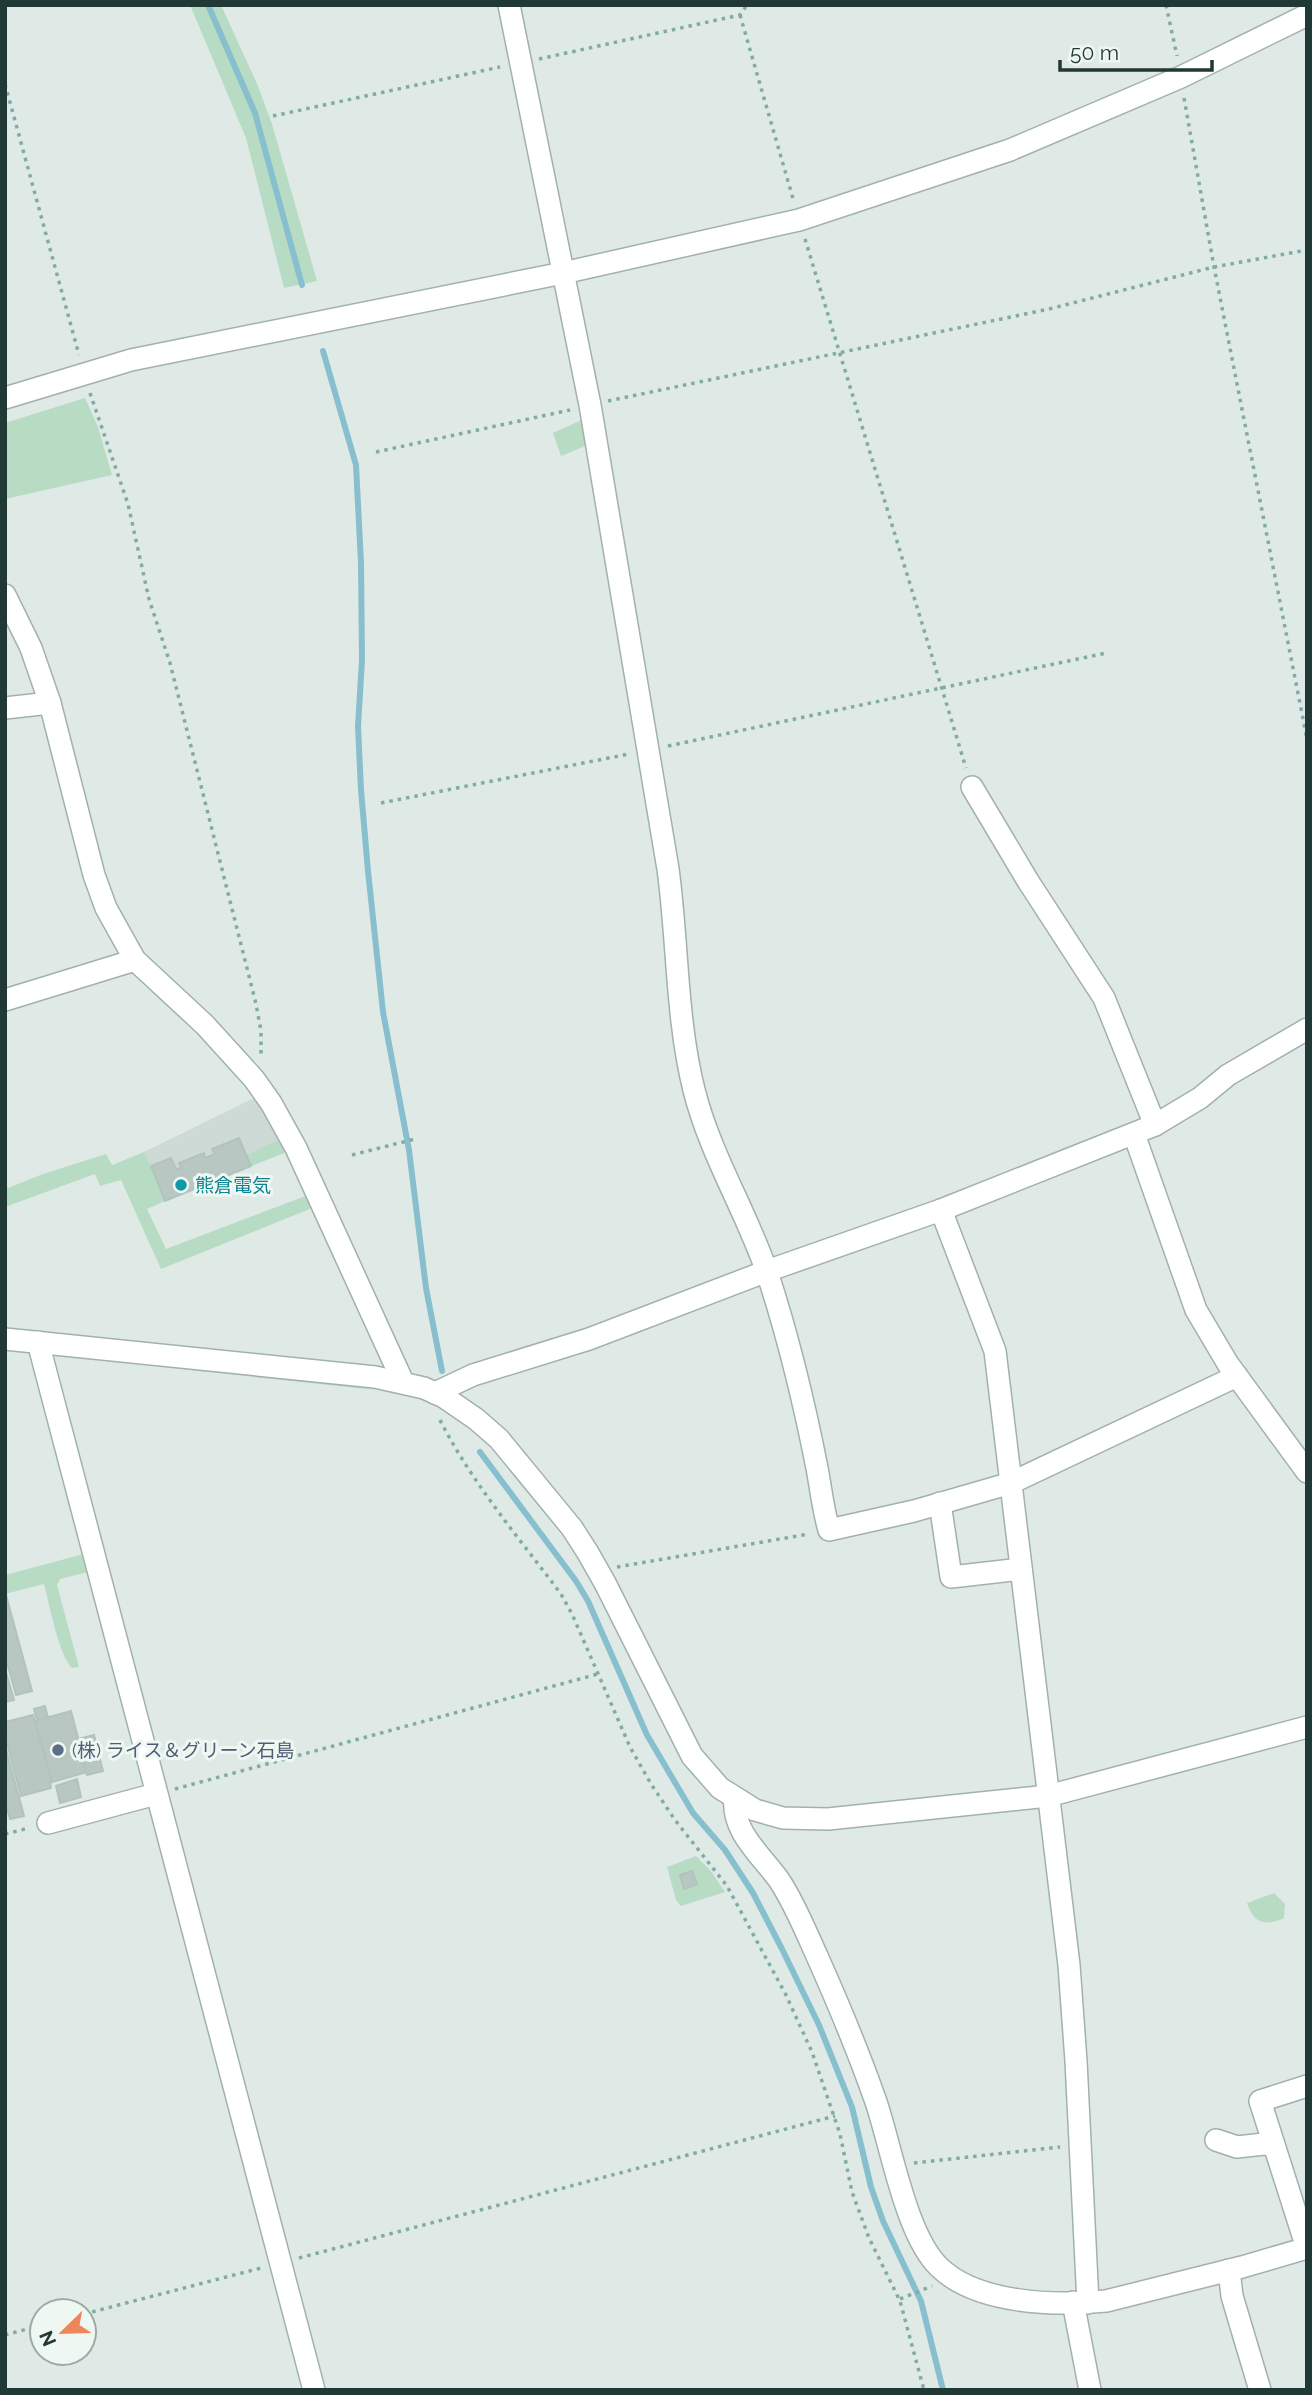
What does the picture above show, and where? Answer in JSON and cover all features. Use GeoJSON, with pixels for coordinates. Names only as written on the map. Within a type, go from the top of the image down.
{"type":"FeatureCollection","features":[{"type":"Feature","properties":{"kind":"street"},"geometry":{"type":"LineString","coordinates":[[509,5],[590,405],[670,881],[683,1027],[695,1090],[703,1119],[767,1271],[802,1400],[829,1530],[1011,1483],[1237,1377]]}},
{"type":"Feature","properties":{"kind":"street"},"geometry":{"type":"LineString","coordinates":[[5,398],[143,357],[563,273],[799,220],[1010,150],[1181,77],[1307,15]]}},
{"type":"Feature","properties":{"kind":"street"},"geometry":{"type":"LineString","coordinates":[[5,595],[31,648],[50,703],[94,875],[106,908],[135,960],[205,1025],[254,1079],[289,1133],[403,1382]]}},
{"type":"Feature","properties":{"kind":"street"},"geometry":{"type":"LineString","coordinates":[[5,708],[50,703]]}},
{"type":"Feature","properties":{"kind":"street"},"geometry":{"type":"LineString","coordinates":[[971,788],[1104,998],[1155,1125]]}},
{"type":"Feature","properties":{"kind":"street"},"geometry":{"type":"LineString","coordinates":[[5,1000],[135,960]]}},
{"type":"Feature","properties":{"kind":"street"},"geometry":{"type":"LineString","coordinates":[[435,1393],[473,1375],[589,1339],[767,1271],[941,1210],[1155,1125],[1200,1098],[1228,1074],[1307,1028]]}},
{"type":"Feature","properties":{"kind":"street"},"geometry":{"type":"LineString","coordinates":[[1134,1133],[1196,1310],[1237,1377],[1307,1472]]}},
{"type":"Feature","properties":{"kind":"street"},"geometry":{"type":"LineString","coordinates":[[941,1210],[995,1351],[1070,1978],[1079,2145],[1081,2302],[1090,2390]]}},
{"type":"Feature","properties":{"kind":"street"},"geometry":{"type":"LineString","coordinates":[[5,1339],[375,1377],[403,1382],[435,1393],[476,1419],[499,1439],[572,1528],[598,1570],[692,1756],[720,1788],[755,1810],[783,1818],[816,1819],[1048,1796],[1307,1727]]}},
{"type":"Feature","properties":{"kind":"street"},"geometry":{"type":"LineString","coordinates":[[38,1342],[314,2390]]}},
{"type":"Feature","properties":{"kind":"street"},"geometry":{"type":"LineString","coordinates":[[940,1503],[951,1577],[1021,1569]]}},
{"type":"Feature","properties":{"kind":"street"},"geometry":{"type":"LineString","coordinates":[[48,1823],[156,1794]]}},
{"type":"Feature","properties":{"kind":"street"},"geometry":{"type":"LineString","coordinates":[[735,1798],[737,1819],[744,1833],[779,1880],[794,1906],[828,1982],[876,2100],[894,2165],[917,2230],[937,2265],[947,2274],[974,2289],[1022,2301],[1106,2301],[1307,2248],[1260,2101],[1307,2086]]}},
{"type":"Feature","properties":{"kind":"street"},"geometry":{"type":"LineString","coordinates":[[1216,2140],[1237,2147],[1264,2144],[1274,2146]]}},
{"type":"Feature","properties":{"kind":"street"},"geometry":{"type":"LineString","coordinates":[[1230,2270],[1232,2296],[1260,2390]]}},
{"type":"Feature","properties":{"kind":"path"},"geometry":{"type":"LineString","coordinates":[[1166,5],[1214,267],[1307,739]]}},
{"type":"Feature","properties":{"kind":"path"},"geometry":{"type":"LineString","coordinates":[[740,15],[799,220],[971,788]]}},
{"type":"Feature","properties":{"kind":"path"},"geometry":{"type":"LineString","coordinates":[[5,84],[84,373],[128,504],[149,598],[170,663],[256,1004],[262,1048],[261,1061],[254,1079]]}},
{"type":"Feature","properties":{"kind":"path"},"geometry":{"type":"LineString","coordinates":[[376,452],[1049,309],[1214,267],[1307,250]]}},
{"type":"Feature","properties":{"kind":"path"},"geometry":{"type":"LineString","coordinates":[[381,803],[649,750],[1106,653]]}},
{"type":"Feature","properties":{"kind":"path"},"geometry":{"type":"LineString","coordinates":[[352,1155],[415,1139]]}},
{"type":"Feature","properties":{"kind":"path"},"geometry":{"type":"LineString","coordinates":[[440,1419],[454,1448],[473,1476],[561,1594],[631,1747],[651,1784],[675,1820],[727,1886],[751,1929],[812,2052],[835,2116],[852,2192],[869,2238],[899,2299],[923,2390]]}},
{"type":"Feature","properties":{"kind":"path"},"geometry":{"type":"LineString","coordinates":[[598,1570],[829,1530]]}},
{"type":"Feature","properties":{"kind":"path"},"geometry":{"type":"LineString","coordinates":[[156,1794],[598,1674]]}},
{"type":"Feature","properties":{"kind":"path"},"geometry":{"type":"LineString","coordinates":[[98,2310],[835,2116]]}},
{"type":"Feature","properties":{"kind":"path"},"geometry":{"type":"LineString","coordinates":[[894,2165],[1079,2145]]}},
{"type":"Feature","properties":{"kind":"path"},"geometry":{"type":"LineString","coordinates":[[899,2299],[927,2288]]}},
{"type":"Feature","properties":{"kind":"path"},"geometry":{"type":"LineString","coordinates":[[5,2335],[28,2329]]}},
{"type":"Feature","properties":{"kind":"shaded area"},"geometry":{"type":"Polygon","coordinates":[[[264,1093],[289,1151],[165,1201],[144,1152],[264,1093]]]}},
{"type":"Feature","properties":{"kind":"green space"},"geometry":{"type":"Polygon","coordinates":[[[190,5],[221,5],[258,86],[272,124],[317,281],[284,288],[246,138],[190,5]]]}},
{"type":"Feature","properties":{"kind":"green space"},"geometry":{"type":"Polygon","coordinates":[[[85,398],[98,427],[112,475],[5,499],[5,423],[85,398]]]}},
{"type":"Feature","properties":{"kind":"green space"},"geometry":{"type":"Polygon","coordinates":[[[586,418],[590,444],[561,456],[553,433],[586,418]]]}},
{"type":"Feature","properties":{"kind":"green space"},"geometry":{"type":"Polygon","coordinates":[[[276,1141],[282,1142],[289,1151],[251,1166],[247,1155],[276,1141]]]}},
{"type":"Feature","properties":{"kind":"green space"},"geometry":{"type":"Polygon","coordinates":[[[144,1152],[165,1201],[147,1209],[166,1249],[311,1194],[317,1206],[161,1269],[121,1180],[100,1186],[95,1174],[5,1207],[5,1180],[8,1188],[106,1154],[112,1165],[144,1152]]]}},
{"type":"Feature","properties":{"kind":"green space"},"geometry":{"type":"Polygon","coordinates":[[[67,1355],[352,1384],[376,1390],[190,1370],[67,1355]]]}},
{"type":"Feature","properties":{"kind":"green space"},"geometry":{"type":"Polygon","coordinates":[[[84,1554],[88,1572],[60,1579],[57,1585],[79,1667],[72,1668],[59,1641],[44,1584],[5,1594],[5,1575],[84,1554]]]}},
{"type":"Feature","properties":{"kind":"green space"},"geometry":{"type":"Polygon","coordinates":[[[696,1856],[710,1870],[725,1892],[681,1906],[676,1900],[667,1867],[696,1856]]]}},
{"type":"Feature","properties":{"kind":"green space"},"geometry":{"type":"Polygon","coordinates":[[[1274,1893],[1285,1904],[1284,1918],[1271,1922],[1257,1919],[1247,1903],[1274,1893]]]}},
{"type":"Feature","properties":{"kind":"building","name":"熊倉電気"},"geometry":{"type":"Polygon","coordinates":[[[239,1138],[251,1166],[165,1201],[151,1166],[171,1158],[176,1169],[181,1168],[179,1163],[204,1153],[205,1158],[215,1154],[212,1149],[239,1138]]]}},
{"type":"Feature","properties":{"kind":"building"},"geometry":{"type":"Polygon","coordinates":[[[6,1595],[32,1691],[16,1695],[5,1655],[6,1595]]]}},
{"type":"Feature","properties":{"kind":"building"},"geometry":{"type":"Polygon","coordinates":[[[5,1669],[14,1700],[5,1702],[5,1669]]]}},
{"type":"Feature","properties":{"kind":"building"},"geometry":{"type":"Polygon","coordinates":[[[45,1706],[48,1718],[37,1720],[34,1709],[45,1706]]]}},
{"type":"Feature","properties":{"kind":"building"},"geometry":{"type":"Polygon","coordinates":[[[71,1711],[87,1772],[52,1782],[35,1721],[71,1711]]]}},
{"type":"Feature","properties":{"kind":"building"},"geometry":{"type":"Polygon","coordinates":[[[33,1715],[52,1782],[51,1788],[21,1796],[5,1735],[5,1722],[33,1715]]]}},
{"type":"Feature","properties":{"kind":"building"},"geometry":{"type":"Polygon","coordinates":[[[94,1735],[103,1771],[87,1775],[78,1739],[94,1735]]]}},
{"type":"Feature","properties":{"kind":"building"},"geometry":{"type":"Polygon","coordinates":[[[5,1745],[24,1816],[10,1819],[5,1802],[5,1745]]]}},
{"type":"Feature","properties":{"kind":"building"},"geometry":{"type":"Polygon","coordinates":[[[77,1779],[81,1797],[60,1803],[56,1786],[77,1779]]]}},
{"type":"Feature","properties":{"kind":"building"},"geometry":{"type":"Polygon","coordinates":[[[692,1871],[697,1884],[684,1889],[680,1875],[692,1871]]]}},
{"type":"Feature","properties":{"kind":"waterway"},"geometry":{"type":"LineString","coordinates":[[208,5],[255,113],[302,285]]}},
{"type":"Feature","properties":{"kind":"waterway"},"geometry":{"type":"LineString","coordinates":[[323,351],[356,465],[362,660],[358,726],[368,871],[383,1012],[409,1150],[426,1288],[442,1371]]}},
{"type":"Feature","properties":{"kind":"waterway"},"geometry":{"type":"LineString","coordinates":[[480,1452],[576,1581],[588,1601],[647,1735],[693,1813],[725,1850],[753,1893],[782,1949],[819,2025],[852,2107],[871,2187],[883,2221],[921,2301],[943,2390]]}},
{"type":"Feature","properties":{"kind":"place","name":"熊倉電気"},"geometry":{"type":"Point","coordinates":[181,1185]}},
{"type":"Feature","properties":{"kind":"place","name":"(株) ライス＆グリーン石島"},"geometry":{"type":"Point","coordinates":[58,1750]}}]}
